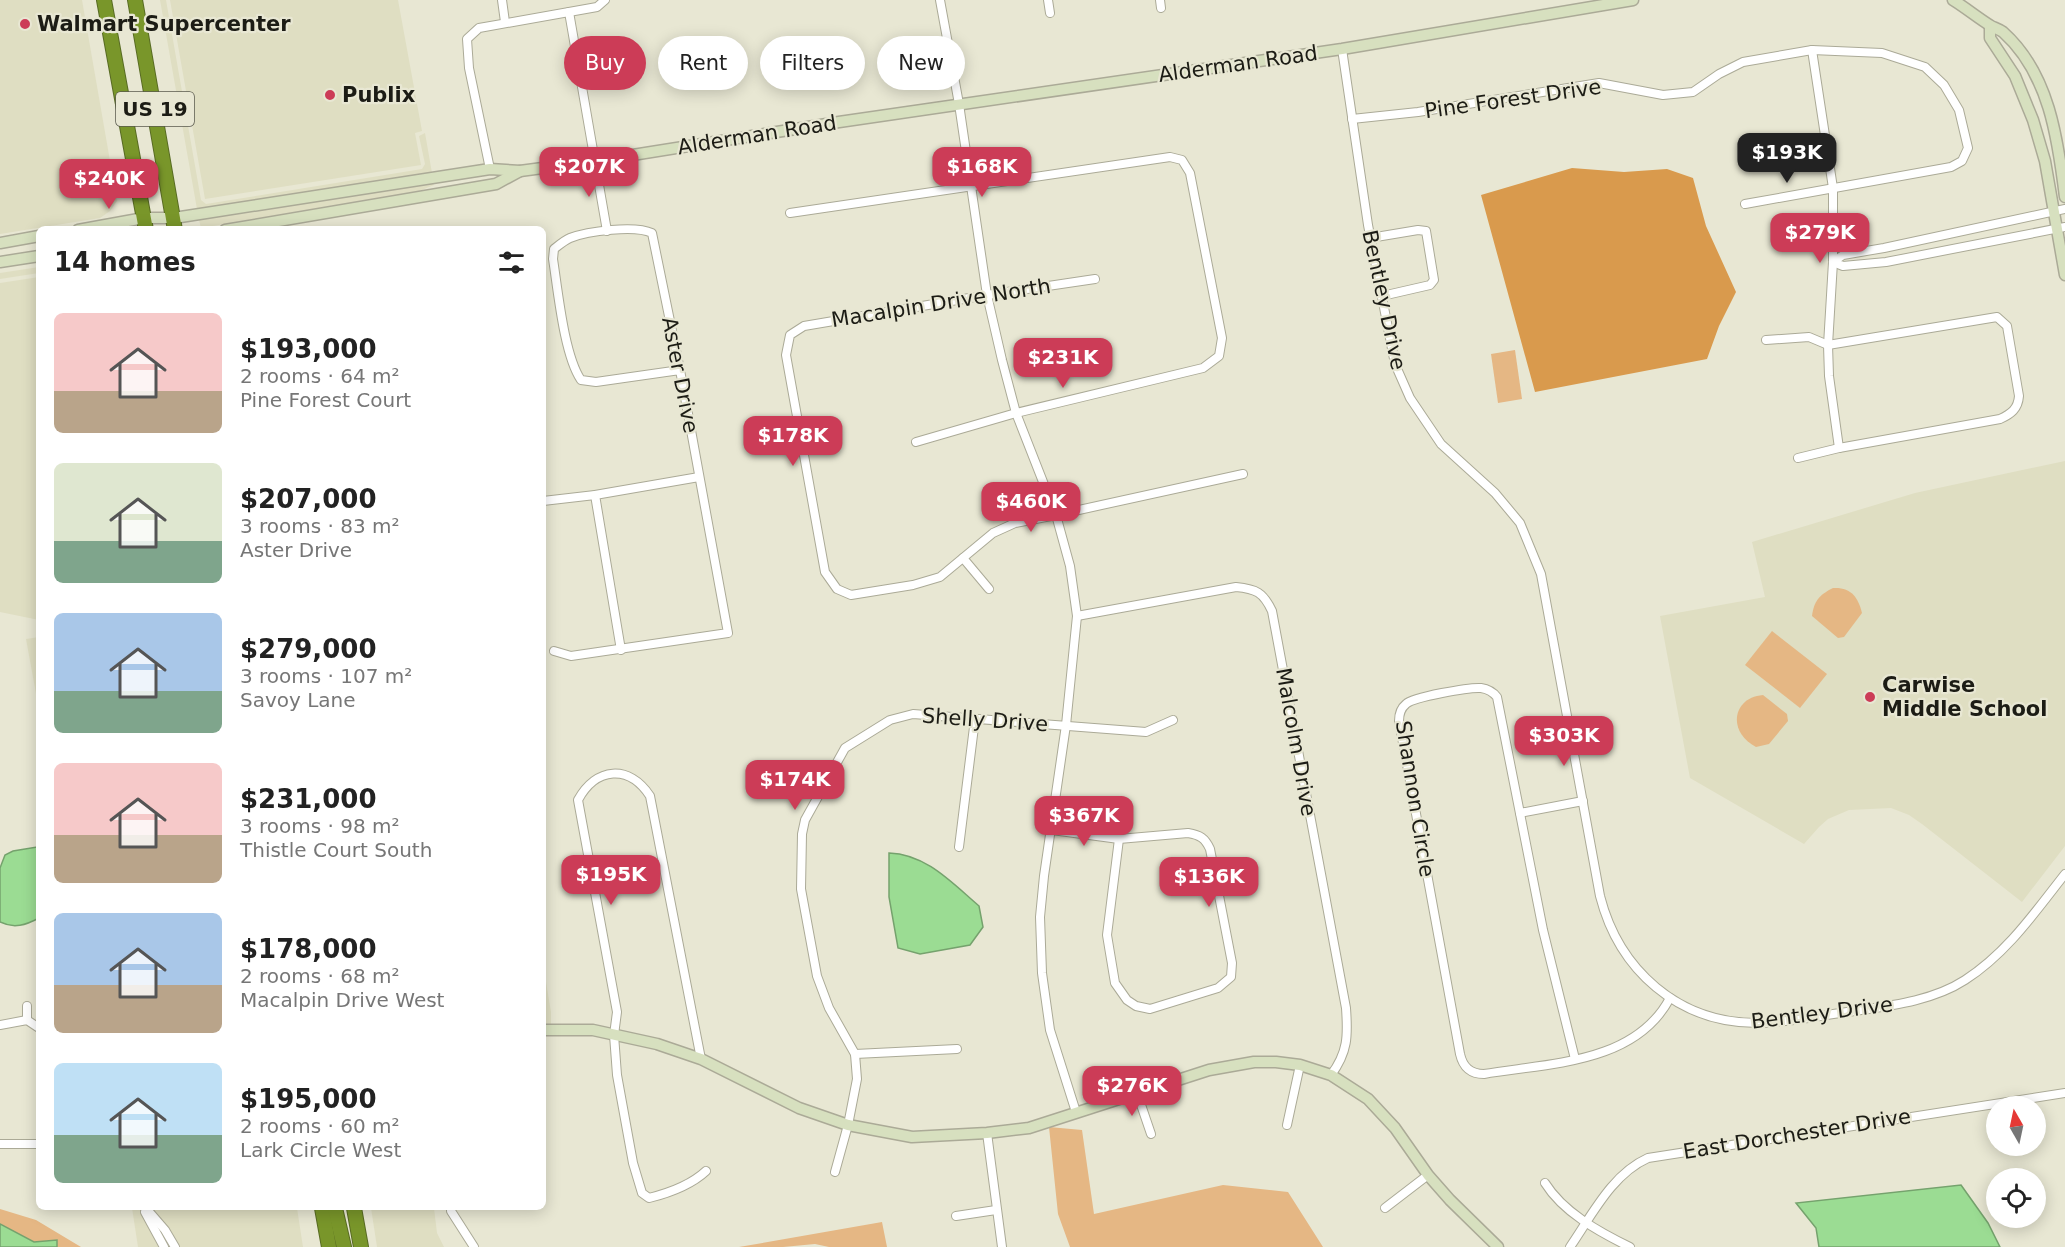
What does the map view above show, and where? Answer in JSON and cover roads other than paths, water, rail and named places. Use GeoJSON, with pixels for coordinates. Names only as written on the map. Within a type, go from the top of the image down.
{"type":"FeatureCollection","features":[{"type":"Feature","properties":{"kind":"highway","name":"US 19"},"geometry":{"type":"LineString","coordinates":[[104,0],[145,224]]}},
{"type":"Feature","properties":{"kind":"highway","name":"US 19"},"geometry":{"type":"LineString","coordinates":[[135,0],[175,224]]}},
{"type":"Feature","properties":{"kind":"highway"},"geometry":{"type":"LineString","coordinates":[[322,1210],[329,1247]]}},
{"type":"Feature","properties":{"kind":"highway"},"geometry":{"type":"LineString","coordinates":[[335,1210],[344,1247]]}},
{"type":"Feature","properties":{"kind":"highway"},"geometry":{"type":"LineString","coordinates":[[354,1210],[361,1247]]}},
{"type":"Feature","properties":{"kind":"street"},"geometry":{"type":"LineString","coordinates":[[502,0],[506,22]]}},
{"type":"Feature","properties":{"kind":"street"},"geometry":{"type":"LineString","coordinates":[[490,169],[469,68],[467,39],[479,27],[597,7],[605,0]]}},
{"type":"Feature","properties":{"kind":"street"},"geometry":{"type":"LineString","coordinates":[[940,0],[987,295],[1016,413],[1056,515],[1071,566],[1077,616],[1066,725],[1040,918],[1042,973],[1050,1030],[1076,1112]]}},
{"type":"Feature","properties":{"kind":"street"},"geometry":{"type":"LineString","coordinates":[[1048,0],[1050,13]]}},
{"type":"Feature","properties":{"kind":"street","name":"Alderman Road"},"geometry":{"type":"LineString","coordinates":[[123,226],[175,224],[490,169],[520,171],[596,161],[958,104],[1342,49],[1602,2],[1633,0]]}},
{"type":"Feature","properties":{"kind":"street"},"geometry":{"type":"LineString","coordinates":[[1953,0],[1990,26],[2001,30],[2016,46],[2029,66],[2049,107],[2065,197]]}},
{"type":"Feature","properties":{"kind":"street"},"geometry":{"type":"LineString","coordinates":[[569,12],[607,231],[570,238],[554,249],[553,259],[574,369],[581,380],[596,382],[680,370]]}},
{"type":"Feature","properties":{"kind":"street"},"geometry":{"type":"LineString","coordinates":[[1990,26],[1990,38],[2015,76],[2033,120],[2045,161],[2053,212],[2060,228],[2065,275]]}},
{"type":"Feature","properties":{"kind":"street","name":"Bentley Drive"},"geometry":{"type":"LineString","coordinates":[[1342,49],[1371,238],[1395,364],[1410,398],[1441,444],[1495,493],[1520,523],[1533,555],[1542,578],[1600,896],[1622,950],[1638,971],[1682,1006],[1736,1022],[1756,1023],[1907,1003],[1963,981],[1989,963],[2019,933],[2065,874]]}},
{"type":"Feature","properties":{"kind":"street"},"geometry":{"type":"LineString","coordinates":[[1812,50],[1833,188],[1833,262],[1828,345],[1829,376],[1839,448]]}},
{"type":"Feature","properties":{"kind":"street","name":"Pine Forest Drive"},"geometry":{"type":"LineString","coordinates":[[1352,119],[1418,112],[1599,83],[1663,95],[1693,92],[1719,74],[1743,62],[1812,50],[1882,53],[1925,67],[1944,85],[1959,110],[1968,148],[1962,161],[1951,167],[1833,188]]}},
{"type":"Feature","properties":{"kind":"street"},"geometry":{"type":"LineString","coordinates":[[790,213],[1170,157],[1182,160],[1190,173],[1222,338],[1219,356],[1203,368],[1016,413],[916,442]]}},
{"type":"Feature","properties":{"kind":"street","name":"Alderman Road"},"geometry":{"type":"LineString","coordinates":[[249,226],[496,184],[520,171]]}},
{"type":"Feature","properties":{"kind":"street"},"geometry":{"type":"LineString","coordinates":[[1745,204],[1833,188]]}},
{"type":"Feature","properties":{"kind":"street"},"geometry":{"type":"LineString","coordinates":[[1833,262],[1843,255],[2065,209]]}},
{"type":"Feature","properties":{"kind":"street","name":"Aster Drive"},"geometry":{"type":"LineString","coordinates":[[607,231],[634,228],[652,233],[680,370],[728,633],[621,650]]}},
{"type":"Feature","properties":{"kind":"street"},"geometry":{"type":"LineString","coordinates":[[1833,262],[1843,266],[1875,263],[2060,228]]}},
{"type":"Feature","properties":{"kind":"street"},"geometry":{"type":"LineString","coordinates":[[1371,238],[1418,230],[1426,231],[1434,280],[1430,285],[1382,296]]}},
{"type":"Feature","properties":{"kind":"street"},"geometry":{"type":"LineString","coordinates":[[0,243],[36,237]]}},
{"type":"Feature","properties":{"kind":"street"},"geometry":{"type":"LineString","coordinates":[[0,262],[36,256]]}},
{"type":"Feature","properties":{"kind":"street","name":"Macalpin Drive North"},"geometry":{"type":"LineString","coordinates":[[963,558],[940,577],[913,585],[851,595],[837,589],[825,572],[786,355],[790,335],[804,326],[1095,279]]}},
{"type":"Feature","properties":{"kind":"street"},"geometry":{"type":"LineString","coordinates":[[1766,340],[1809,337],[1828,345],[1997,317],[2007,326],[2018,390],[2018,404],[2011,414],[2000,419],[1839,448],[1798,458]]}},
{"type":"Feature","properties":{"kind":"street"},"geometry":{"type":"LineString","coordinates":[[989,589],[963,558],[993,533],[1015,523],[1244,474]]}},
{"type":"Feature","properties":{"kind":"street"},"geometry":{"type":"LineString","coordinates":[[546,501],[595,495],[699,477]]}},
{"type":"Feature","properties":{"kind":"street"},"geometry":{"type":"LineString","coordinates":[[554,651],[571,656],[621,650],[595,495]]}},
{"type":"Feature","properties":{"kind":"street","name":"Malcolm Drive"},"geometry":{"type":"LineString","coordinates":[[1077,616],[1236,587],[1251,588],[1265,597],[1272,611],[1346,1008],[1348,1035],[1342,1060],[1331,1075]]}},
{"type":"Feature","properties":{"kind":"street","name":"Shannon Circle"},"geometry":{"type":"LineString","coordinates":[[1575,1059],[1543,930],[1500,705],[1495,694],[1479,688],[1417,698],[1407,703],[1400,712],[1399,721],[1460,1054],[1464,1065],[1471,1071],[1484,1074],[1575,1059],[1601,1053],[1629,1040],[1653,1022],[1670,998]]}},
{"type":"Feature","properties":{"kind":"street","name":"Shelly Drive"},"geometry":{"type":"LineString","coordinates":[[835,1172],[848,1125],[857,1079],[855,1054],[829,1008],[817,976],[801,889],[802,834],[805,820],[845,748],[890,720],[913,714],[1146,732],[1173,720]]}},
{"type":"Feature","properties":{"kind":"street"},"geometry":{"type":"LineString","coordinates":[[959,847],[975,719]]}},
{"type":"Feature","properties":{"kind":"street"},"geometry":{"type":"LineString","coordinates":[[701,1059],[650,796],[643,785],[620,774],[596,778],[584,789],[578,800],[617,1012],[614,1035],[617,1075],[633,1163],[642,1192],[649,1198],[663,1195],[698,1179],[706,1171]]}},
{"type":"Feature","properties":{"kind":"street"},"geometry":{"type":"LineString","coordinates":[[1520,813],[1583,801]]}},
{"type":"Feature","properties":{"kind":"street"},"geometry":{"type":"LineString","coordinates":[[1052,830],[1119,839],[1188,833],[1206,840],[1213,858],[1232,963],[1231,977],[1218,988],[1150,1009],[1136,1006],[1127,1000],[1115,983],[1107,935],[1119,839]]}},
{"type":"Feature","properties":{"kind":"street"},"geometry":{"type":"LineString","coordinates":[[27,1006],[27,1020]]}},
{"type":"Feature","properties":{"kind":"street"},"geometry":{"type":"LineString","coordinates":[[0,1025],[27,1020],[36,1026]]}},
{"type":"Feature","properties":{"kind":"street"},"geometry":{"type":"LineString","coordinates":[[546,1030],[592,1030],[657,1044],[701,1059],[800,1108],[848,1125],[912,1137],[1029,1128],[1209,1070],[1234,1065],[1276,1062],[1300,1065],[1331,1075],[1359,1092],[1381,1111],[1428,1175],[1472,1223],[1498,1247]]}},
{"type":"Feature","properties":{"kind":"street"},"geometry":{"type":"LineString","coordinates":[[855,1054],[957,1049]]}},
{"type":"Feature","properties":{"kind":"street"},"geometry":{"type":"LineString","coordinates":[[1287,1125],[1300,1065]]}},
{"type":"Feature","properties":{"kind":"street"},"geometry":{"type":"LineString","coordinates":[[1137,1093],[1151,1134]]}},
{"type":"Feature","properties":{"kind":"street"},"geometry":{"type":"LineString","coordinates":[[2064,1093],[2065,1102]]}},
{"type":"Feature","properties":{"kind":"street","name":"East Dorchester Drive"},"geometry":{"type":"LineString","coordinates":[[1570,1247],[1618,1178],[1637,1163],[1648,1158],[2064,1093]]}},
{"type":"Feature","properties":{"kind":"street"},"geometry":{"type":"LineString","coordinates":[[987,1133],[1002,1247]]}},
{"type":"Feature","properties":{"kind":"street"},"geometry":{"type":"LineString","coordinates":[[0,1143],[36,1144]]}},
{"type":"Feature","properties":{"kind":"street"},"geometry":{"type":"LineString","coordinates":[[1385,1208],[1428,1175]]}},
{"type":"Feature","properties":{"kind":"street"},"geometry":{"type":"LineString","coordinates":[[1545,1183],[1553,1196],[1587,1222],[1630,1247]]}},
{"type":"Feature","properties":{"kind":"street"},"geometry":{"type":"LineString","coordinates":[[146,1210],[164,1247]]}},
{"type":"Feature","properties":{"kind":"street"},"geometry":{"type":"LineString","coordinates":[[147,1210],[165,1230],[175,1247]]}},
{"type":"Feature","properties":{"kind":"street"},"geometry":{"type":"LineString","coordinates":[[451,1210],[474,1247]]}},
{"type":"Feature","properties":{"kind":"street"},"geometry":{"type":"LineString","coordinates":[[956,1216],[996,1210]]}},
{"type":"Feature","properties":{"kind":"place","name":"Walmart Supercenter"},"geometry":{"type":"Point","coordinates":[25,24]}},
{"type":"Feature","properties":{"kind":"place","name":"Publix"},"geometry":{"type":"Point","coordinates":[330,95]}},
{"type":"Feature","properties":{"kind":"place","name":"Carwise Middle School"},"geometry":{"type":"Point","coordinates":[1870,697]}}]}
